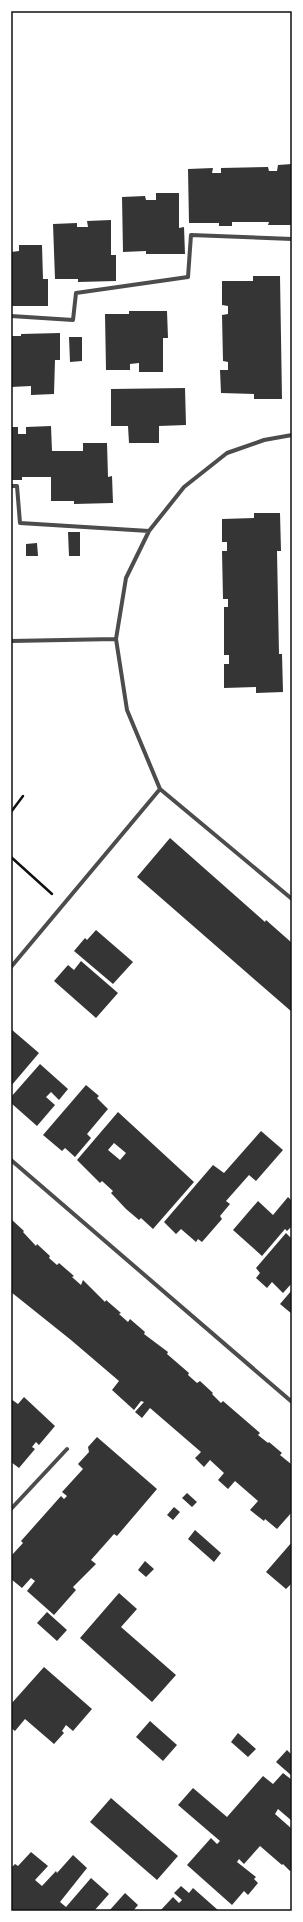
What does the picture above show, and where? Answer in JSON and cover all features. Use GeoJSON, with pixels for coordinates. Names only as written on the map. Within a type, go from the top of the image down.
{"type":"FeatureCollection","features":[{"type":"Feature","properties":{"kind":"street"},"geometry":{"type":"LineString","coordinates":[[11,316],[73,320],[76,292],[188,277],[191,235],[292,239]]}},
{"type":"Feature","properties":{"kind":"street"},"geometry":{"type":"LineString","coordinates":[[292,435],[264,440],[227,453],[184,487],[149,530],[126,578],[116,639],[127,710],[160,789],[292,899]]}},
{"type":"Feature","properties":{"kind":"street"},"geometry":{"type":"LineString","coordinates":[[11,486],[17,486],[20,523],[149,530]]}},
{"type":"Feature","properties":{"kind":"street"},"geometry":{"type":"LineString","coordinates":[[11,641],[116,639]]}},
{"type":"Feature","properties":{"kind":"street"},"geometry":{"type":"LineString","coordinates":[[11,967],[160,789]]}},
{"type":"Feature","properties":{"kind":"street"},"geometry":{"type":"LineString","coordinates":[[11,1160],[292,1402]]}},
{"type":"Feature","properties":{"kind":"street"},"geometry":{"type":"LineString","coordinates":[[11,1509],[67,1449]]}},
{"type":"Feature","properties":{"kind":"path"},"geometry":{"type":"LineString","coordinates":[[11,812],[23,796]]}},
{"type":"Feature","properties":{"kind":"path"},"geometry":{"type":"LineString","coordinates":[[11,857],[64,904]]}},
{"type":"Feature","properties":{"kind":"building"},"geometry":{"type":"Polygon","coordinates":[[[292,164],[292,225],[268,225],[269,222],[232,222],[232,226],[219,226],[219,223],[189,223],[188,169],[213,168],[212,173],[221,173],[221,168],[268,167],[269,171],[277,171],[278,165],[292,164]]]}},
{"type":"Feature","properties":{"kind":"building"},"geometry":{"type":"Polygon","coordinates":[[[156,193],[179,193],[179,228],[184,227],[185,254],[146,254],[146,251],[123,252],[122,197],[145,196],[146,200],[156,200],[156,193]]]}},
{"type":"Feature","properties":{"kind":"building"},"geometry":{"type":"Polygon","coordinates":[[[111,220],[111,255],[116,255],[116,281],[78,282],[78,279],[55,279],[53,224],[77,223],[77,227],[88,227],[87,221],[111,220]]]}},
{"type":"Feature","properties":{"kind":"building"},"geometry":{"type":"Polygon","coordinates":[[[19,245],[42,245],[43,279],[48,279],[48,306],[11,306],[11,252],[19,251],[19,245]]]}},
{"type":"Feature","properties":{"kind":"building"},"geometry":{"type":"Polygon","coordinates":[[[253,276],[280,276],[282,399],[254,399],[254,394],[221,393],[220,370],[228,370],[228,362],[223,361],[222,315],[228,314],[228,306],[222,305],[222,281],[253,281],[253,276]]]}},
{"type":"Feature","properties":{"kind":"building"},"geometry":{"type":"Polygon","coordinates":[[[129,311],[167,311],[168,338],[163,338],[163,372],[139,372],[139,363],[130,364],[130,370],[106,370],[105,314],[129,314],[129,311]]]}},
{"type":"Feature","properties":{"kind":"building"},"geometry":{"type":"Polygon","coordinates":[[[60,333],[60,360],[55,360],[54,394],[31,395],[31,386],[11,387],[11,336],[21,336],[21,334],[60,333]]]}},
{"type":"Feature","properties":{"kind":"building"},"geometry":{"type":"Polygon","coordinates":[[[69,337],[82,337],[82,361],[70,362],[69,337]]]}},
{"type":"Feature","properties":{"kind":"building"},"geometry":{"type":"Polygon","coordinates":[[[185,388],[186,425],[159,426],[159,443],[129,443],[128,426],[111,426],[111,389],[185,388]]]}},
{"type":"Feature","properties":{"kind":"building"},"geometry":{"type":"Polygon","coordinates":[[[51,426],[52,451],[83,451],[83,443],[107,443],[108,477],[112,476],[113,503],[74,504],[74,501],[51,501],[51,477],[22,477],[22,480],[11,480],[11,427],[18,427],[18,434],[26,434],[26,427],[51,426]]]}},
{"type":"Feature","properties":{"kind":"building"},"geometry":{"type":"Polygon","coordinates":[[[254,513],[280,513],[281,551],[277,551],[279,654],[282,654],[283,692],[256,693],[256,687],[224,688],[224,664],[229,664],[229,655],[224,655],[224,607],[228,607],[228,599],[223,599],[222,551],[227,551],[227,542],[222,542],[222,519],[254,518],[254,513]]]}},
{"type":"Feature","properties":{"kind":"building"},"geometry":{"type":"Polygon","coordinates":[[[68,532],[80,532],[80,556],[69,556],[68,532]]]}},
{"type":"Feature","properties":{"kind":"building"},"geometry":{"type":"Polygon","coordinates":[[[37,543],[38,556],[26,556],[26,544],[37,543]]]}},
{"type":"Feature","properties":{"kind":"building"},"geometry":{"type":"Polygon","coordinates":[[[170,838],[265,922],[266,920],[292,943],[292,1012],[137,877],[170,838]]]}},
{"type":"Feature","properties":{"kind":"building"},"geometry":{"type":"Polygon","coordinates":[[[96,930],[133,962],[113,984],[74,951],[85,938],[87,940],[96,930]]]}},
{"type":"Feature","properties":{"kind":"building"},"geometry":{"type":"Polygon","coordinates":[[[81,961],[118,993],[96,1018],[54,981],[68,965],[74,970],[81,961]]]}},
{"type":"Feature","properties":{"kind":"building"},"geometry":{"type":"Polygon","coordinates":[[[11,1029],[39,1053],[11,1086],[11,1029]]]}},
{"type":"Feature","properties":{"kind":"building"},"geometry":{"type":"Polygon","coordinates":[[[40,1064],[68,1089],[59,1100],[51,1092],[46,1097],[55,1105],[37,1126],[11,1103],[11,1097],[40,1064]]]}},
{"type":"Feature","properties":{"kind":"building"},"geometry":{"type":"Polygon","coordinates":[[[86,1085],[99,1096],[97,1098],[108,1109],[87,1134],[91,1138],[75,1157],[65,1148],[62,1151],[43,1135],[86,1085]]]}},
{"type":"Feature","properties":{"kind":"building"},"geometry":{"type":"Polygon","coordinates":[[[118,1112],[194,1182],[153,1229],[141,1218],[139,1220],[126,1209],[111,1193],[113,1191],[102,1181],[100,1183],[77,1160],[118,1112]],[[114,1143],[108,1150],[120,1160],[126,1153],[114,1143]]]}},
{"type":"Feature","properties":{"kind":"building"},"geometry":{"type":"Polygon","coordinates":[[[261,1131],[283,1150],[256,1181],[249,1175],[226,1201],[230,1204],[220,1216],[222,1219],[202,1242],[198,1239],[196,1242],[181,1229],[176,1234],[164,1222],[213,1165],[224,1173],[261,1131]]]}},
{"type":"Feature","properties":{"kind":"building"},"geometry":{"type":"Polygon","coordinates":[[[288,1197],[292,1201],[292,1226],[287,1231],[285,1229],[262,1256],[233,1230],[258,1201],[273,1215],[288,1197]]]}},
{"type":"Feature","properties":{"kind":"building"},"geometry":{"type":"Polygon","coordinates":[[[11,1219],[24,1231],[23,1232],[36,1246],[37,1244],[50,1256],[49,1258],[57,1265],[59,1263],[74,1276],[72,1277],[81,1285],[83,1280],[105,1302],[106,1300],[121,1313],[119,1314],[128,1322],[130,1319],[145,1332],[144,1334],[168,1352],[167,1354],[189,1373],[188,1375],[197,1383],[200,1381],[221,1403],[223,1401],[260,1433],[258,1435],[282,1453],[280,1455],[291,1464],[292,1462],[292,1512],[277,1529],[265,1519],[264,1521],[250,1510],[258,1501],[235,1481],[228,1489],[218,1480],[224,1473],[210,1460],[204,1467],[195,1458],[201,1452],[150,1408],[142,1418],[135,1412],[144,1402],[141,1401],[134,1410],[112,1390],[119,1381],[11,1292],[11,1219]]]}},
{"type":"Feature","properties":{"kind":"building"},"geometry":{"type":"Polygon","coordinates":[[[286,1233],[292,1239],[292,1283],[283,1293],[272,1282],[267,1288],[256,1278],[260,1273],[256,1268],[286,1233]]]}},
{"type":"Feature","properties":{"kind":"building"},"geometry":{"type":"Polygon","coordinates":[[[292,1290],[292,1314],[280,1304],[292,1290]]]}},
{"type":"Feature","properties":{"kind":"building"},"geometry":{"type":"Polygon","coordinates":[[[24,1397],[55,1426],[39,1445],[36,1442],[32,1447],[35,1449],[19,1468],[11,1462],[11,1399],[18,1404],[24,1397]]]}},
{"type":"Feature","properties":{"kind":"building"},"geometry":{"type":"Polygon","coordinates":[[[97,1437],[157,1489],[117,1536],[114,1534],[91,1560],[96,1564],[73,1587],[76,1590],[54,1615],[27,1591],[35,1581],[31,1578],[22,1588],[11,1579],[11,1556],[23,1543],[21,1541],[61,1496],[64,1499],[67,1496],[62,1492],[83,1469],[78,1464],[89,1452],[88,1447],[97,1437]]]}},
{"type":"Feature","properties":{"kind":"building"},"geometry":{"type":"Polygon","coordinates":[[[187,1493],[197,1502],[192,1507],[182,1498],[187,1493]]]}},
{"type":"Feature","properties":{"kind":"building"},"geometry":{"type":"Polygon","coordinates":[[[174,1507],[180,1512],[173,1520],[167,1515],[174,1507]]]}},
{"type":"Feature","properties":{"kind":"building"},"geometry":{"type":"Polygon","coordinates":[[[195,1530],[221,1553],[214,1562],[188,1539],[195,1530]]]}},
{"type":"Feature","properties":{"kind":"building"},"geometry":{"type":"Polygon","coordinates":[[[292,1542],[292,1583],[286,1589],[266,1572],[292,1542]]]}},
{"type":"Feature","properties":{"kind":"building"},"geometry":{"type":"Polygon","coordinates":[[[145,1561],[154,1569],[146,1577],[138,1570],[145,1561]]]}},
{"type":"Feature","properties":{"kind":"building"},"geometry":{"type":"Polygon","coordinates":[[[119,1593],[137,1609],[121,1627],[176,1675],[152,1702],[80,1638],[119,1593]]]}},
{"type":"Feature","properties":{"kind":"building"},"geometry":{"type":"Polygon","coordinates":[[[47,1612],[67,1630],[57,1641],[37,1623],[47,1612]]]}},
{"type":"Feature","properties":{"kind":"building"},"geometry":{"type":"Polygon","coordinates":[[[44,1667],[92,1709],[73,1731],[66,1725],[62,1731],[64,1733],[54,1744],[25,1719],[15,1731],[11,1728],[11,1704],[44,1667]]]}},
{"type":"Feature","properties":{"kind":"building"},"geometry":{"type":"Polygon","coordinates":[[[150,1721],[177,1745],[163,1761],[136,1737],[150,1721]]]}},
{"type":"Feature","properties":{"kind":"building"},"geometry":{"type":"Polygon","coordinates":[[[238,1733],[256,1749],[248,1757],[231,1742],[238,1733]]]}},
{"type":"Feature","properties":{"kind":"building"},"geometry":{"type":"Polygon","coordinates":[[[287,1750],[292,1755],[292,1776],[276,1762],[287,1750]]]}},
{"type":"Feature","properties":{"kind":"building"},"geometry":{"type":"Polygon","coordinates":[[[283,1773],[292,1780],[292,1821],[278,1809],[275,1814],[292,1829],[292,1869],[290,1871],[260,1846],[244,1864],[239,1859],[237,1862],[256,1877],[254,1879],[258,1883],[248,1895],[244,1891],[232,1905],[187,1865],[211,1838],[217,1844],[220,1841],[178,1805],[193,1788],[227,1817],[263,1776],[273,1784],[283,1773]]]}},
{"type":"Feature","properties":{"kind":"building"},"geometry":{"type":"Polygon","coordinates":[[[111,1798],[178,1856],[157,1880],[90,1822],[111,1798]]]}},
{"type":"Feature","properties":{"kind":"building"},"geometry":{"type":"Polygon","coordinates":[[[31,1852],[48,1866],[35,1880],[42,1886],[56,1871],[57,1873],[73,1855],[87,1868],[60,1902],[66,1907],[91,1878],[109,1894],[94,1911],[11,1911],[11,1868],[15,1864],[18,1866],[31,1852]]]}},
{"type":"Feature","properties":{"kind":"building"},"geometry":{"type":"Polygon","coordinates":[[[181,1886],[189,1893],[193,1888],[219,1911],[160,1911],[173,1897],[179,1903],[182,1900],[174,1893],[181,1886]]]}},
{"type":"Feature","properties":{"kind":"building"},"geometry":{"type":"Polygon","coordinates":[[[125,1893],[138,1905],[133,1911],[109,1911],[125,1893]]]}}]}
